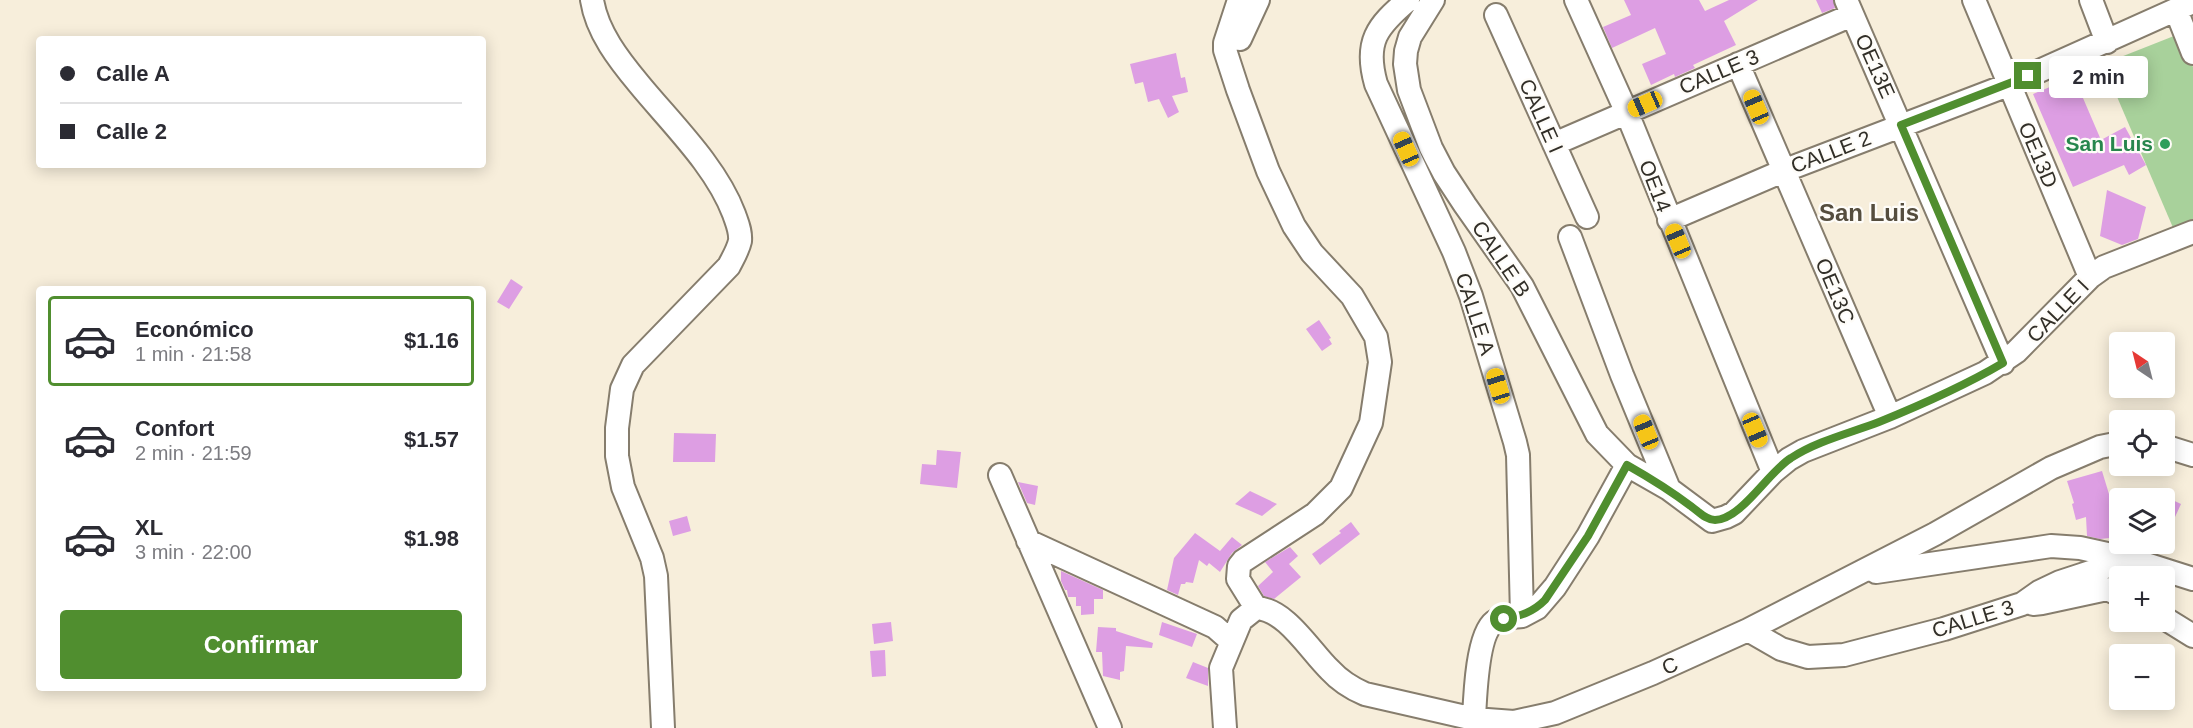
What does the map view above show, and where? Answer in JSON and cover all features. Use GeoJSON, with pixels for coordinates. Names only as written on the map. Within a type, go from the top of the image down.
{"type":"FeatureCollection","features":[{"type":"Feature","properties":{"kind":"street"},"geometry":{"type":"LineString","coordinates":[[592,0],[598,24],[622,64],[707,167],[731,205],[739,227],[740,240],[737,252],[729,266],[633,365],[622,389],[617,428],[617,456],[623,487],[652,558],[656,576],[663,728]]}},
{"type":"Feature","properties":{"kind":"street"},"geometry":{"type":"LineString","coordinates":[[1225,728],[1221,668],[1241,620],[1256,608],[1238,579],[1239,566],[1243,561],[1315,514],[1341,488],[1371,423],[1380,362],[1376,337],[1352,296],[1312,253],[1294,226],[1268,171],[1229,65],[1226,43],[1239,0]]}},
{"type":"Feature","properties":{"kind":"street"},"geometry":{"type":"LineString","coordinates":[[1229,65],[1246,22],[1258,0]]}},
{"type":"Feature","properties":{"kind":"street","name":"CALLE A"},"geometry":{"type":"LineString","coordinates":[[1408,0],[1387,17],[1377,31],[1372,44],[1371,68],[1376,84],[1454,252],[1471,296],[1515,442],[1518,455],[1522,616]]}},
{"type":"Feature","properties":{"kind":"street","name":"CALLE B"},"geometry":{"type":"LineString","coordinates":[[1433,0],[1410,37],[1405,64],[1409,90],[1431,148],[1465,205],[1522,286],[1597,434],[1627,465],[1669,489]]}},
{"type":"Feature","properties":{"kind":"street","name":"OE14"},"geometry":{"type":"LineString","coordinates":[[1576,0],[1627,112],[1773,472]]}},
{"type":"Feature","properties":{"kind":"street","name":"OE13D"},"geometry":{"type":"LineString","coordinates":[[1974,0],[2090,277]]}},
{"type":"Feature","properties":{"kind":"street"},"geometry":{"type":"LineString","coordinates":[[2091,0],[2107,42]]}},
{"type":"Feature","properties":{"kind":"street"},"geometry":{"type":"LineString","coordinates":[[2184,6],[2193,52]]}},
{"type":"Feature","properties":{"kind":"street","name":"CALLE 2"},"geometry":{"type":"LineString","coordinates":[[1669,220],[1783,171],[2008,85],[2184,6]]}},
{"type":"Feature","properties":{"kind":"street","name":"CALLE 3"},"geometry":{"type":"LineString","coordinates":[[1554,144],[1738,64],[1849,8]]}},
{"type":"Feature","properties":{"kind":"street","name":"OE13E"},"geometry":{"type":"LineString","coordinates":[[1849,8],[2003,363]]}},
{"type":"Feature","properties":{"kind":"street","name":"CALLE I"},"geometry":{"type":"LineString","coordinates":[[1496,15],[1587,217]]}},
{"type":"Feature","properties":{"kind":"street","name":"OE13C"},"geometry":{"type":"LineString","coordinates":[[1738,64],[1890,417]]}},
{"type":"Feature","properties":{"kind":"street","name":"CALLE I"},"geometry":{"type":"LineString","coordinates":[[1570,237],[1622,375],[1669,489],[1707,519],[1718,520],[1734,513],[1773,472],[1789,459],[1803,451],[1890,417],[2003,363],[2028,341],[2090,277],[2120,260],[2193,232]]}},
{"type":"Feature","properties":{"kind":"street","name":"C"},"geometry":{"type":"LineString","coordinates":[[1256,608],[1272,611],[1283,618],[1331,671],[1350,687],[1382,698],[1474,719],[1514,722],[1555,713],[1653,673],[1748,630],[1935,534],[2050,468],[2109,445]]}},
{"type":"Feature","properties":{"kind":"street"},"geometry":{"type":"LineString","coordinates":[[2175,449],[2193,454]]}},
{"type":"Feature","properties":{"kind":"street"},"geometry":{"type":"LineString","coordinates":[[1474,719],[1476,680],[1487,631],[1498,620],[1522,616],[1537,608],[1555,587],[1588,536],[1627,465]]}},
{"type":"Feature","properties":{"kind":"street"},"geometry":{"type":"LineString","coordinates":[[1000,475],[1110,728]]}},
{"type":"Feature","properties":{"kind":"street"},"geometry":{"type":"LineString","coordinates":[[1028,541],[1215,627],[1231,640]]}},
{"type":"Feature","properties":{"kind":"street"},"geometry":{"type":"LineString","coordinates":[[1857,574],[2051,546],[2080,548],[2130,559],[2193,579]]}},
{"type":"Feature","properties":{"kind":"street","name":"CALLE 3"},"geometry":{"type":"LineString","coordinates":[[1748,630],[1781,649],[1808,657],[1844,655],[1944,629],[2022,604],[2060,582],[2130,559]]}},
{"type":"Feature","properties":{"kind":"street"},"geometry":{"type":"LineString","coordinates":[[2022,604],[2042,603],[2109,590]]}},
{"type":"Feature","properties":{"kind":"street"},"geometry":{"type":"LineString","coordinates":[[2175,625],[2193,636]]}},
{"type":"Feature","properties":{"kind":"green space","name":"San Luis"},"geometry":{"type":"Polygon","coordinates":[[[2179,34],[2193,67],[2193,222],[2174,230],[2103,64],[2179,34]]]}},
{"type":"Feature","properties":{"kind":"building"},"geometry":{"type":"Polygon","coordinates":[[[1624,0],[1699,0],[1705,11],[1729,0],[1758,0],[1724,21],[1736,45],[1693,65],[1695,68],[1675,77],[1674,74],[1651,85],[1642,64],[1666,54],[1655,28],[1612,48],[1603,27],[1631,15],[1624,0]]]}},
{"type":"Feature","properties":{"kind":"building"},"geometry":{"type":"Polygon","coordinates":[[[1816,0],[1833,0],[1835,8],[1822,13],[1816,0]]]}},
{"type":"Feature","properties":{"kind":"building"},"geometry":{"type":"Polygon","coordinates":[[[1176,53],[1181,78],[1185,77],[1188,92],[1172,96],[1179,112],[1168,118],[1159,99],[1148,102],[1143,82],[1135,84],[1130,64],[1176,53]]]}},
{"type":"Feature","properties":{"kind":"building"},"geometry":{"type":"Polygon","coordinates":[[[2074,77],[2101,140],[2125,127],[2146,165],[2129,175],[2124,165],[2073,187],[2033,94],[2074,77]]]}},
{"type":"Feature","properties":{"kind":"building"},"geometry":{"type":"Polygon","coordinates":[[[2107,190],[2146,207],[2138,239],[2122,245],[2100,236],[2107,190]]]}},
{"type":"Feature","properties":{"kind":"building"},"geometry":{"type":"Polygon","coordinates":[[[511,279],[523,287],[509,309],[497,302],[511,279]]]}},
{"type":"Feature","properties":{"kind":"building"},"geometry":{"type":"Polygon","coordinates":[[[1319,320],[1331,338],[1329,339],[1332,344],[1322,351],[1306,329],[1319,320]]]}},
{"type":"Feature","properties":{"kind":"building"},"geometry":{"type":"Polygon","coordinates":[[[674,433],[716,434],[715,462],[673,462],[674,433]]]}},
{"type":"Feature","properties":{"kind":"building"},"geometry":{"type":"Polygon","coordinates":[[[937,450],[961,452],[957,488],[920,484],[922,464],[936,465],[937,450]]]}},
{"type":"Feature","properties":{"kind":"building"},"geometry":{"type":"Polygon","coordinates":[[[2102,471],[2109,494],[2109,538],[2087,536],[2086,517],[2076,520],[2072,504],[2074,503],[2067,481],[2102,471]]]}},
{"type":"Feature","properties":{"kind":"building"},"geometry":{"type":"Polygon","coordinates":[[[1018,482],[1038,486],[1035,505],[1027,503],[1018,482]]]}},
{"type":"Feature","properties":{"kind":"building"},"geometry":{"type":"Polygon","coordinates":[[[1250,491],[1277,504],[1262,516],[1235,504],[1250,491]]]}},
{"type":"Feature","properties":{"kind":"building"},"geometry":{"type":"Polygon","coordinates":[[[2175,501],[2181,504],[2175,517],[2175,501]]]}},
{"type":"Feature","properties":{"kind":"building"},"geometry":{"type":"Polygon","coordinates":[[[687,516],[691,531],[673,536],[669,521],[687,516]]]}},
{"type":"Feature","properties":{"kind":"building"},"geometry":{"type":"Polygon","coordinates":[[[1351,522],[1360,534],[1320,565],[1312,554],[1341,533],[1339,531],[1351,522]]]}},
{"type":"Feature","properties":{"kind":"building"},"geometry":{"type":"Polygon","coordinates":[[[1195,533],[1220,551],[1232,537],[1242,545],[1232,553],[1220,572],[1209,563],[1207,566],[1199,560],[1193,583],[1181,584],[1178,595],[1167,590],[1174,558],[1195,533]]]}},
{"type":"Feature","properties":{"kind":"building"},"geometry":{"type":"Polygon","coordinates":[[[1290,547],[1298,556],[1289,564],[1301,577],[1274,599],[1264,596],[1258,586],[1273,572],[1265,562],[1290,547]]]}},
{"type":"Feature","properties":{"kind":"building"},"geometry":{"type":"Polygon","coordinates":[[[1061,571],[1103,590],[1103,599],[1094,599],[1094,614],[1081,615],[1081,606],[1076,606],[1076,597],[1068,597],[1067,590],[1061,581],[1061,571]]]}},
{"type":"Feature","properties":{"kind":"building"},"geometry":{"type":"Polygon","coordinates":[[[891,622],[893,641],[874,644],[872,624],[891,622]]]}},
{"type":"Feature","properties":{"kind":"building"},"geometry":{"type":"Polygon","coordinates":[[[1162,622],[1197,634],[1192,647],[1159,635],[1162,622]]]}},
{"type":"Feature","properties":{"kind":"building"},"geometry":{"type":"Polygon","coordinates":[[[1098,627],[1116,628],[1116,631],[1153,643],[1152,648],[1126,646],[1124,671],[1120,672],[1120,680],[1103,676],[1102,652],[1096,652],[1098,627]]]}},
{"type":"Feature","properties":{"kind":"building"},"geometry":{"type":"Polygon","coordinates":[[[885,650],[886,676],[872,677],[870,651],[885,650]]]}},
{"type":"Feature","properties":{"kind":"building"},"geometry":{"type":"Polygon","coordinates":[[[1193,662],[1208,668],[1208,686],[1186,678],[1193,662]]]}},
{"type":"Feature","properties":{"kind":"place","name":"San Luis"},"geometry":{"type":"Point","coordinates":[2165,144]}},
{"type":"Feature","properties":{"kind":"district","name":"San Luis"},"geometry":{"type":"Point","coordinates":[1869,213]}},
{"type":"Feature","properties":{"kind":"route"},"geometry":{"type":"LineString","coordinates":[[1504,619],[1522,616],[1537,608],[1545,600],[1588,536],[1627,465],[1669,489],[1707,519],[1718,520],[1734,513],[1773,472],[1803,451],[1890,417],[2003,363],[1901,125],[2028,76]]}}]}
